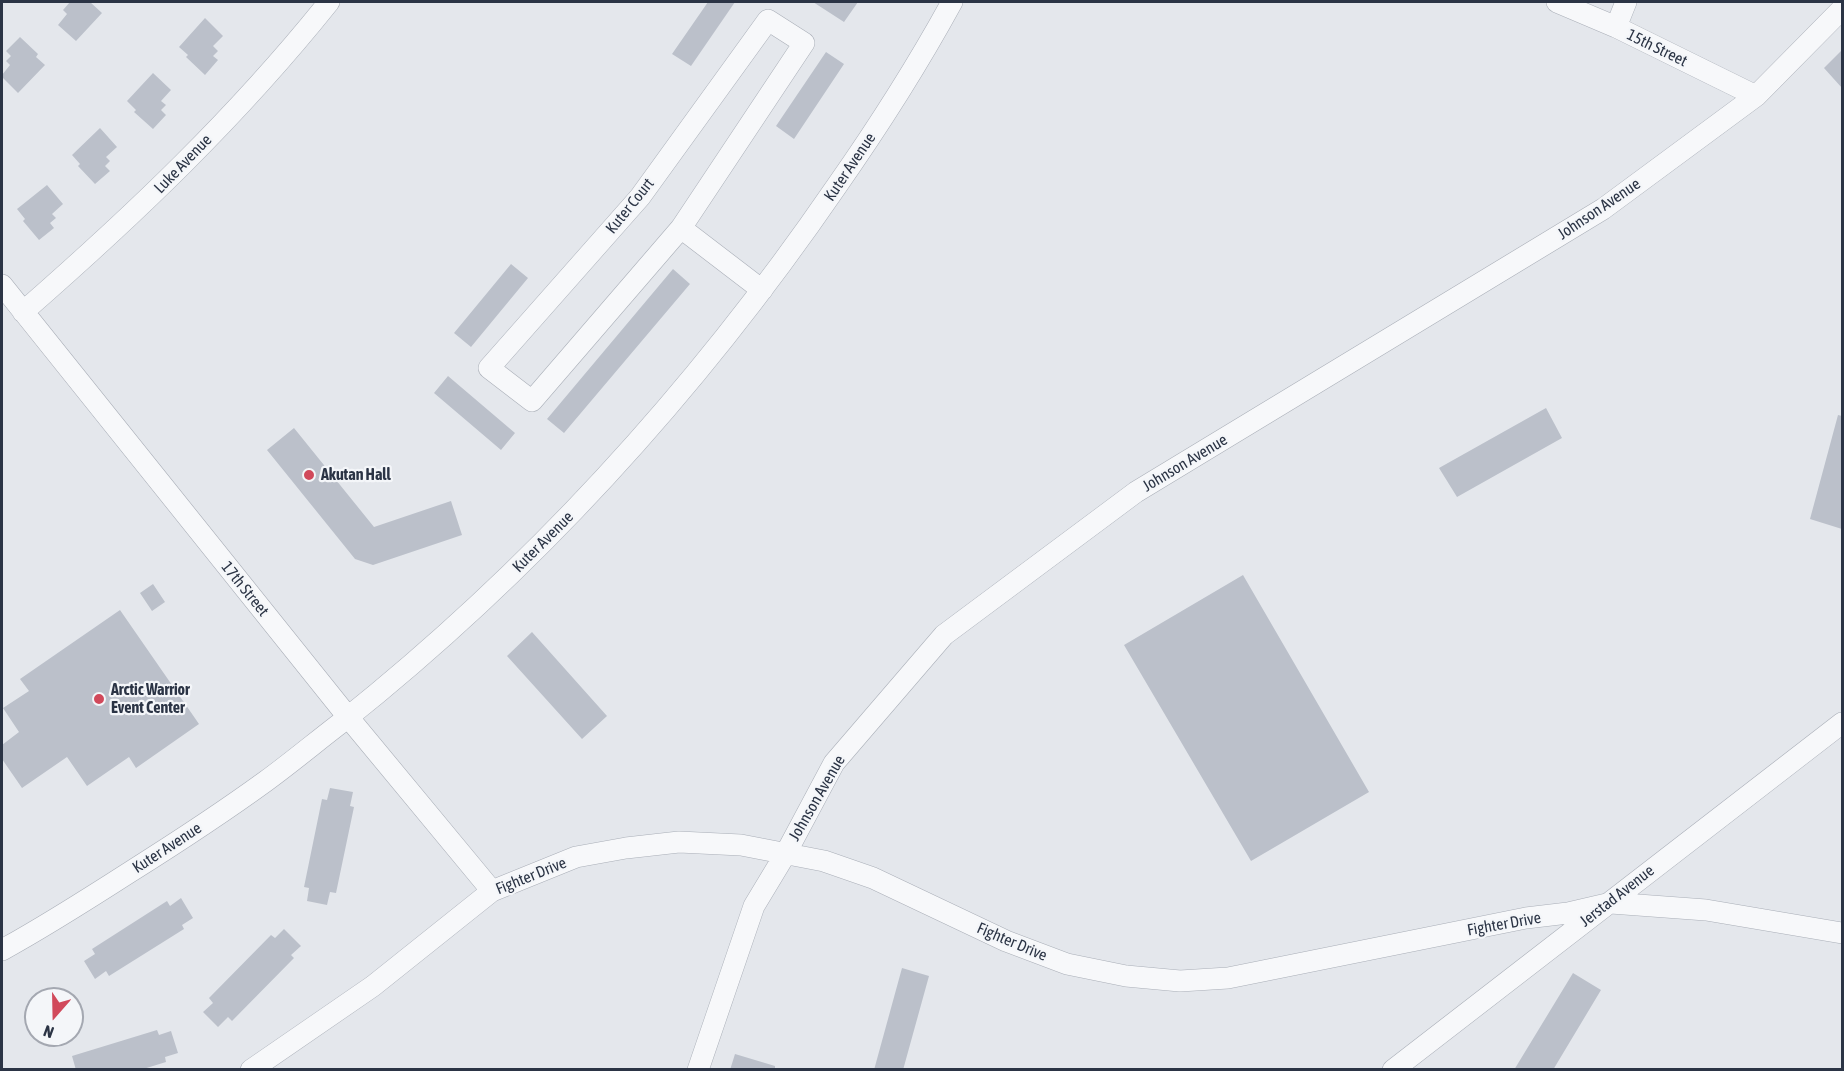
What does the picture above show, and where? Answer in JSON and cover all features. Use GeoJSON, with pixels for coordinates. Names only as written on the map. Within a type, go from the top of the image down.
{"type":"FeatureCollection","features":[{"type":"Feature","properties":{"kind":"street","name":"Luke Avenue"},"geometry":{"type":"LineString","coordinates":[[23,312],[115,231],[179,170],[252,92],[328,2]]}},
{"type":"Feature","properties":{"kind":"street","name":"Kuter Avenue"},"geometry":{"type":"LineString","coordinates":[[2,950],[43,927],[184,837],[268,780],[413,664],[559,527],[632,449],[707,362],[802,237],[866,144],[952,2]]}},
{"type":"Feature","properties":{"kind":"street","name":"15th Street"},"geometry":{"type":"LineString","coordinates":[[1557,2],[1616,27],[1756,96]]}},
{"type":"Feature","properties":{"kind":"street"},"geometry":{"type":"LineString","coordinates":[[1616,27],[1626,2]]}},
{"type":"Feature","properties":{"kind":"street","name":"Johnson Avenue"},"geometry":{"type":"LineString","coordinates":[[698,1070],[754,906],[786,853],[834,763],[944,635],[1137,492],[1603,209],[1756,96],[1842,9]]}},
{"type":"Feature","properties":{"kind":"street","name":"Kuter Court"},"geometry":{"type":"LineString","coordinates":[[768,20],[804,43],[681,228],[532,401],[489,368],[640,197],[768,20]]}},
{"type":"Feature","properties":{"kind":"street"},"geometry":{"type":"LineString","coordinates":[[681,228],[762,290]]}},
{"type":"Feature","properties":{"kind":"street","name":"17th Street"},"geometry":{"type":"LineString","coordinates":[[2,285],[348,717],[492,891]]}},
{"type":"Feature","properties":{"kind":"street","name":"Jerstad Avenue"},"geometry":{"type":"LineString","coordinates":[[1393,1070],[1842,723]]}},
{"type":"Feature","properties":{"kind":"street","name":"Fighter Drive"},"geometry":{"type":"LineString","coordinates":[[251,1070],[373,986],[492,891],[576,857],[679,842],[741,845],[824,861],[873,878],[1006,941],[1067,964],[1126,976],[1180,981],[1228,978],[1611,903],[1706,910],[1842,933]]}},
{"type":"Feature","properties":{"kind":"building"},"geometry":{"type":"Polygon","coordinates":[[[70,2],[90,2],[102,13],[76,41],[58,25],[67,14],[63,10],[70,2]]]}},
{"type":"Feature","properties":{"kind":"building"},"geometry":{"type":"Polygon","coordinates":[[[708,2],[735,2],[691,66],[672,54],[708,2]]]}},
{"type":"Feature","properties":{"kind":"building"},"geometry":{"type":"Polygon","coordinates":[[[813,2],[858,2],[844,22],[813,2]]]}},
{"type":"Feature","properties":{"kind":"building"},"geometry":{"type":"Polygon","coordinates":[[[205,18],[223,36],[213,46],[218,51],[213,56],[218,60],[205,75],[179,47],[205,18]]]}},
{"type":"Feature","properties":{"kind":"building"},"geometry":{"type":"Polygon","coordinates":[[[20,37],[38,54],[36,57],[45,65],[18,93],[2,75],[10,65],[6,61],[11,56],[6,51],[20,37]]]}},
{"type":"Feature","properties":{"kind":"building"},"geometry":{"type":"Polygon","coordinates":[[[1842,50],[1842,88],[1824,68],[1842,50]]]}},
{"type":"Feature","properties":{"kind":"building"},"geometry":{"type":"Polygon","coordinates":[[[826,52],[844,64],[794,139],[776,126],[826,52]]]}},
{"type":"Feature","properties":{"kind":"building"},"geometry":{"type":"Polygon","coordinates":[[[153,73],[171,90],[161,101],[166,105],[161,110],[166,115],[153,129],[134,112],[136,110],[127,101],[153,73]]]}},
{"type":"Feature","properties":{"kind":"building"},"geometry":{"type":"Polygon","coordinates":[[[100,128],[117,147],[106,157],[110,161],[105,166],[110,171],[95,184],[78,166],[80,164],[72,155],[100,128]]]}},
{"type":"Feature","properties":{"kind":"building"},"geometry":{"type":"Polygon","coordinates":[[[47,185],[63,204],[52,214],[56,218],[50,223],[54,228],[39,240],[23,221],[25,219],[17,209],[47,185]]]}},
{"type":"Feature","properties":{"kind":"building"},"geometry":{"type":"Polygon","coordinates":[[[511,264],[528,278],[471,347],[454,333],[511,264]]]}},
{"type":"Feature","properties":{"kind":"building"},"geometry":{"type":"Polygon","coordinates":[[[673,269],[690,284],[564,433],[547,419],[673,269]]]}},
{"type":"Feature","properties":{"kind":"building"},"geometry":{"type":"Polygon","coordinates":[[[448,376],[515,433],[501,450],[434,393],[448,376]]]}},
{"type":"Feature","properties":{"kind":"building"},"geometry":{"type":"Polygon","coordinates":[[[1546,408],[1562,438],[1457,497],[1439,468],[1546,408]]]}},
{"type":"Feature","properties":{"kind":"building"},"geometry":{"type":"Polygon","coordinates":[[[1838,415],[1842,416],[1842,529],[1810,519],[1838,415]]]}},
{"type":"Feature","properties":{"kind":"building","name":"Akutan Hall"},"geometry":{"type":"Polygon","coordinates":[[[294,428],[374,527],[451,501],[462,535],[373,565],[355,559],[267,450],[294,428]]]}},
{"type":"Feature","properties":{"kind":"building"},"geometry":{"type":"Polygon","coordinates":[[[1243,575],[1369,792],[1251,861],[1124,645],[1243,575]]]}},
{"type":"Feature","properties":{"kind":"building"},"geometry":{"type":"Polygon","coordinates":[[[153,584],[165,602],[152,611],[140,593],[153,584]]]}},
{"type":"Feature","properties":{"kind":"building","name":"Arctic Warrior Event Center"},"geometry":{"type":"Polygon","coordinates":[[[120,610],[199,724],[136,768],[129,757],[87,786],[67,757],[22,788],[2,759],[2,745],[19,732],[3,708],[29,691],[20,679],[120,610]]]}},
{"type":"Feature","properties":{"kind":"building"},"geometry":{"type":"Polygon","coordinates":[[[532,632],[607,716],[582,739],[507,656],[532,632]]]}},
{"type":"Feature","properties":{"kind":"building"},"geometry":{"type":"Polygon","coordinates":[[[330,788],[353,792],[350,806],[354,807],[336,893],[330,892],[327,905],[307,901],[309,888],[304,887],[322,799],[327,800],[330,788]]]}},
{"type":"Feature","properties":{"kind":"building"},"geometry":{"type":"Polygon","coordinates":[[[181,898],[193,918],[182,925],[184,929],[109,976],[106,971],[95,979],[84,961],[95,954],[92,949],[167,901],[170,906],[181,898]]]}},
{"type":"Feature","properties":{"kind":"building"},"geometry":{"type":"Polygon","coordinates":[[[284,929],[301,946],[291,955],[294,958],[232,1021],[228,1017],[218,1027],[203,1012],[213,1003],[209,998],[271,935],[275,938],[284,929]]]}},
{"type":"Feature","properties":{"kind":"building"},"geometry":{"type":"Polygon","coordinates":[[[902,968],[929,976],[903,1070],[874,1070],[902,968]]]}},
{"type":"Feature","properties":{"kind":"building"},"geometry":{"type":"Polygon","coordinates":[[[1573,973],[1601,990],[1553,1070],[1514,1070],[1573,973]]]}},
{"type":"Feature","properties":{"kind":"building"},"geometry":{"type":"Polygon","coordinates":[[[157,1030],[159,1035],[171,1031],[178,1053],[165,1057],[166,1062],[140,1070],[76,1070],[72,1056],[157,1030]]]}},
{"type":"Feature","properties":{"kind":"building"},"geometry":{"type":"Polygon","coordinates":[[[735,1054],[775,1066],[775,1070],[730,1070],[735,1054]]]}},
{"type":"Feature","properties":{"kind":"place","name":"Akutan Hall"},"geometry":{"type":"Point","coordinates":[309,475]}},
{"type":"Feature","properties":{"kind":"place","name":"Arctic Warrior Event Center"},"geometry":{"type":"Point","coordinates":[99,699]}}]}
